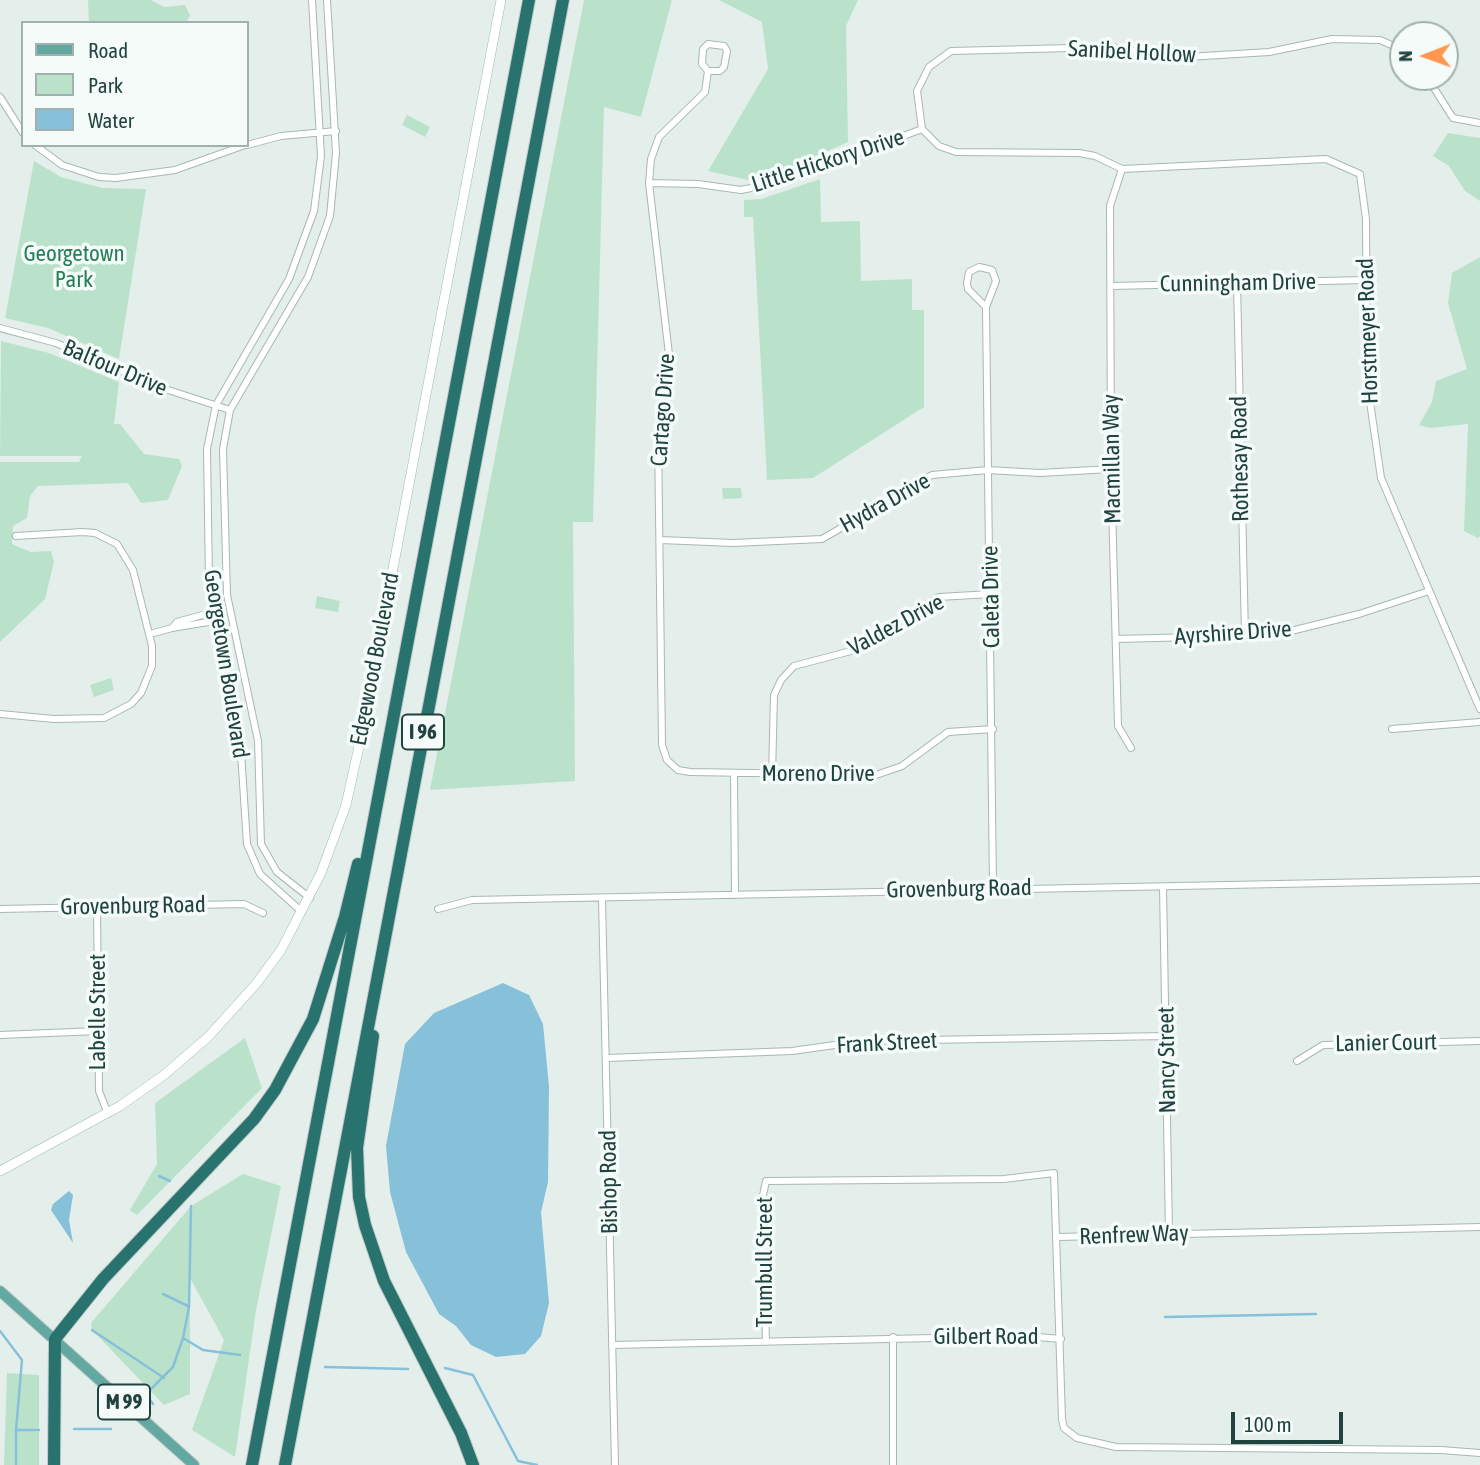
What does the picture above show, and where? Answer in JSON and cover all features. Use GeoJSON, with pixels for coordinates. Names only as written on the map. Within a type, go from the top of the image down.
{"type":"FeatureCollection","features":[{"type":"Feature","properties":{"kind":"highway","name":"I 96"},"geometry":{"type":"LineString","coordinates":[[252,1465],[529,0]]}},
{"type":"Feature","properties":{"kind":"highway","name":"I 96"},"geometry":{"type":"LineString","coordinates":[[285,1465],[563,0]]}},
{"type":"Feature","properties":{"kind":"highway"},"geometry":{"type":"LineString","coordinates":[[54,1465],[55,1339],[103,1279],[254,1119],[301,1045],[324,989],[345,917],[403,669]]}},
{"type":"Feature","properties":{"kind":"highway"},"geometry":{"type":"LineString","coordinates":[[377,971],[382,984],[358,1148],[361,1206],[384,1281],[464,1441],[473,1465]]}},
{"type":"Feature","properties":{"kind":"main road","name":"M 99"},"geometry":{"type":"LineString","coordinates":[[0,1291],[194,1465]]}},
{"type":"Feature","properties":{"kind":"street","name":"Georgetown Boulevard"},"geometry":{"type":"LineString","coordinates":[[302,912],[260,874],[247,844],[241,733],[214,616],[209,581],[207,449],[216,405],[299,260],[319,185],[320,134],[312,0]]}},
{"type":"Feature","properties":{"kind":"street","name":"Georgetown Boulevard"},"geometry":{"type":"LineString","coordinates":[[310,898],[276,872],[261,844],[258,741],[225,577],[223,449],[230,410],[298,296],[317,257],[330,216],[335,181],[335,131],[327,0]]}},
{"type":"Feature","properties":{"kind":"street","name":"Edgewood Boulevard"},"geometry":{"type":"LineString","coordinates":[[0,1171],[108,1114],[164,1075],[225,1020],[256,984],[310,898],[346,805],[501,0]]}},
{"type":"Feature","properties":{"kind":"street","name":"Sanibel Hollow"},"geometry":{"type":"LineString","coordinates":[[922,129],[917,91],[929,67],[951,51],[1111,47],[1171,58],[1269,52],[1332,39],[1380,40],[1389,44]]}},
{"type":"Feature","properties":{"kind":"street","name":"Cartago Drive"},"geometry":{"type":"LineString","coordinates":[[673,767],[662,745],[658,436],[668,397],[670,363],[649,183],[651,159],[659,137],[705,92],[708,71],[702,64],[703,49],[709,44],[724,46],[727,51],[724,67],[720,71],[708,71]]}},
{"type":"Feature","properties":{"kind":"street"},"geometry":{"type":"LineString","coordinates":[[1436,91],[1453,118],[1480,123]]}},
{"type":"Feature","properties":{"kind":"street"},"geometry":{"type":"LineString","coordinates":[[0,97],[21,130]]}},
{"type":"Feature","properties":{"kind":"street"},"geometry":{"type":"LineString","coordinates":[[922,129],[939,146],[956,152],[1079,153],[1095,156],[1122,169]]}},
{"type":"Feature","properties":{"kind":"street","name":"Little Hickory Drive"},"geometry":{"type":"LineString","coordinates":[[649,183],[698,184],[741,190],[781,182],[922,129]]}},
{"type":"Feature","properties":{"kind":"street"},"geometry":{"type":"LineString","coordinates":[[248,144],[281,136],[335,131]]}},
{"type":"Feature","properties":{"kind":"street"},"geometry":{"type":"LineString","coordinates":[[38,147],[71,168],[116,178],[175,170],[240,147]]}},
{"type":"Feature","properties":{"kind":"street","name":"Horstmeyer Road"},"geometry":{"type":"LineString","coordinates":[[1122,169],[1326,159],[1360,174],[1366,219],[1367,381],[1381,478],[1479,701],[1480,709]]}},
{"type":"Feature","properties":{"kind":"street","name":"Macmillan Way"},"geometry":{"type":"LineString","coordinates":[[1122,169],[1110,206],[1111,469],[1118,726],[1131,748]]}},
{"type":"Feature","properties":{"kind":"street","name":"Caleta Drive"},"geometry":{"type":"LineString","coordinates":[[986,307],[968,289],[969,272],[979,267],[992,270],[995,274],[986,307],[993,888]]}},
{"type":"Feature","properties":{"kind":"street","name":"Cunningham Drive"},"geometry":{"type":"LineString","coordinates":[[1112,286],[1365,280]]}},
{"type":"Feature","properties":{"kind":"street","name":"Rothesay Road"},"geometry":{"type":"LineString","coordinates":[[1237,283],[1245,636]]}},
{"type":"Feature","properties":{"kind":"street","name":"Balfour Drive"},"geometry":{"type":"LineString","coordinates":[[0,328],[56,343],[159,387],[230,410]]}},
{"type":"Feature","properties":{"kind":"street","name":"Hydra Drive"},"geometry":{"type":"LineString","coordinates":[[661,540],[733,543],[822,538],[932,475],[988,470],[1040,472],[1111,469]]}},
{"type":"Feature","properties":{"kind":"street"},"geometry":{"type":"LineString","coordinates":[[0,714],[79,720],[104,718],[119,713],[131,704],[148,681],[152,666],[150,634],[133,570],[117,544],[95,533],[16,536]]}},
{"type":"Feature","properties":{"kind":"street","name":"Ayrshire Drive"},"geometry":{"type":"LineString","coordinates":[[1116,639],[1275,635],[1429,591]]}},
{"type":"Feature","properties":{"kind":"street","name":"Valdez Drive"},"geometry":{"type":"LineString","coordinates":[[772,776],[774,695],[781,680],[794,666],[851,651],[939,597],[991,594]]}},
{"type":"Feature","properties":{"kind":"street"},"geometry":{"type":"LineString","coordinates":[[150,634],[172,628],[177,622],[206,614],[214,616]]}},
{"type":"Feature","properties":{"kind":"street"},"geometry":{"type":"LineString","coordinates":[[1392,729],[1480,722]]}},
{"type":"Feature","properties":{"kind":"street","name":"Moreno Drive"},"geometry":{"type":"LineString","coordinates":[[673,767],[690,772],[772,776],[886,774],[902,766],[948,732],[993,729]]}},
{"type":"Feature","properties":{"kind":"street"},"geometry":{"type":"LineString","coordinates":[[734,773],[735,895]]}},
{"type":"Feature","properties":{"kind":"street","name":"Grovenburg Road"},"geometry":{"type":"LineString","coordinates":[[439,909],[472,900],[1480,880]]}},
{"type":"Feature","properties":{"kind":"street","name":"Nancy Street"},"geometry":{"type":"LineString","coordinates":[[1163,887],[1170,1234]]}},
{"type":"Feature","properties":{"kind":"street","name":"Bishop Road"},"geometry":{"type":"LineString","coordinates":[[602,899],[615,1465]]}},
{"type":"Feature","properties":{"kind":"street","name":"Grovenburg Road"},"geometry":{"type":"LineString","coordinates":[[0,909],[244,904],[263,913]]}},
{"type":"Feature","properties":{"kind":"street","name":"Labelle Street"},"geometry":{"type":"LineString","coordinates":[[97,908],[99,1091],[108,1114]]}},
{"type":"Feature","properties":{"kind":"street"},"geometry":{"type":"LineString","coordinates":[[0,1035],[98,1031]]}},
{"type":"Feature","properties":{"kind":"street","name":"Frank Street"},"geometry":{"type":"LineString","coordinates":[[607,1058],[792,1051],[863,1041],[1167,1036]]}},
{"type":"Feature","properties":{"kind":"street","name":"Lanier Court"},"geometry":{"type":"LineString","coordinates":[[1297,1061],[1323,1045],[1480,1041]]}},
{"type":"Feature","properties":{"kind":"street","name":"Renfrew Way"},"geometry":{"type":"LineString","coordinates":[[766,1181],[1004,1179],[1054,1172],[1058,1237],[1480,1227]]}},
{"type":"Feature","properties":{"kind":"street","name":"Trumbull Street"},"geometry":{"type":"LineString","coordinates":[[766,1181],[762,1200],[766,1342]]}},
{"type":"Feature","properties":{"kind":"street"},"geometry":{"type":"LineString","coordinates":[[1058,1237],[1060,1339]]}},
{"type":"Feature","properties":{"kind":"street","name":"Gilbert Road"},"geometry":{"type":"LineString","coordinates":[[612,1345],[1026,1335],[1060,1339],[1064,1428],[1086,1443],[1116,1447],[1441,1450],[1480,1453]]}},
{"type":"Feature","properties":{"kind":"street"},"geometry":{"type":"LineString","coordinates":[[893,1337],[893,1465]]}},
{"type":"Feature","properties":{"kind":"green space"},"geometry":{"type":"Polygon","coordinates":[[[88,0],[151,0],[164,7],[185,5],[190,15],[187,21],[89,21],[88,0]]]}},
{"type":"Feature","properties":{"kind":"green space"},"geometry":{"type":"Polygon","coordinates":[[[584,0],[672,0],[641,117],[604,107],[593,522],[573,522],[575,781],[430,790],[584,0]]]}},
{"type":"Feature","properties":{"kind":"green space"},"geometry":{"type":"Polygon","coordinates":[[[719,0],[858,0],[846,26],[848,142],[757,182],[708,171],[768,69],[762,22],[719,0]]]}},
{"type":"Feature","properties":{"kind":"green space"},"geometry":{"type":"Polygon","coordinates":[[[407,115],[430,127],[425,137],[402,125],[407,115]]]}},
{"type":"Feature","properties":{"kind":"green space"},"geometry":{"type":"Polygon","coordinates":[[[1448,133],[1480,138],[1480,201],[1465,191],[1449,166],[1433,156],[1448,133]]]}},
{"type":"Feature","properties":{"kind":"green space","name":"Georgetown Park"},"geometry":{"type":"Polygon","coordinates":[[[34,161],[61,177],[102,188],[146,189],[119,359],[48,328],[5,318],[34,161]]]}},
{"type":"Feature","properties":{"kind":"green space"},"geometry":{"type":"Polygon","coordinates":[[[820,179],[821,222],[860,221],[861,281],[912,279],[912,310],[924,310],[924,407],[813,478],[767,480],[753,217],[744,217],[744,200],[761,199],[820,179]]]}},
{"type":"Feature","properties":{"kind":"green space"},"geometry":{"type":"Polygon","coordinates":[[[1480,257],[1478,538],[1464,531],[1468,424],[1430,428],[1419,425],[1432,402],[1436,381],[1467,369],[1448,303],[1452,273],[1480,257]]]}},
{"type":"Feature","properties":{"kind":"green space"},"geometry":{"type":"Polygon","coordinates":[[[1,341],[49,353],[119,382],[114,424],[120,424],[144,454],[179,459],[182,466],[168,500],[141,503],[128,483],[38,486],[30,496],[27,518],[13,526],[12,544],[31,552],[51,551],[54,562],[45,599],[0,642],[0,462],[79,462],[82,456],[0,456],[1,341]]]}},
{"type":"Feature","properties":{"kind":"green space"},"geometry":{"type":"Polygon","coordinates":[[[722,488],[741,488],[742,498],[723,499],[722,488]]]}},
{"type":"Feature","properties":{"kind":"green space"},"geometry":{"type":"Polygon","coordinates":[[[317,596],[340,601],[338,612],[315,608],[317,596]]]}},
{"type":"Feature","properties":{"kind":"green space"},"geometry":{"type":"Polygon","coordinates":[[[111,678],[114,690],[94,697],[90,685],[111,678]]]}},
{"type":"Feature","properties":{"kind":"green space"},"geometry":{"type":"Polygon","coordinates":[[[245,1038],[262,1088],[137,1215],[130,1210],[157,1164],[155,1103],[245,1038]]]}},
{"type":"Feature","properties":{"kind":"green space"},"geometry":{"type":"Polygon","coordinates":[[[243,1174],[281,1186],[256,1310],[235,1457],[192,1430],[224,1340],[190,1278],[190,1394],[164,1405],[92,1330],[91,1323],[191,1206],[243,1174]]]}},
{"type":"Feature","properties":{"kind":"green space"},"geometry":{"type":"Polygon","coordinates":[[[7,1373],[39,1375],[39,1465],[4,1465],[7,1373]]]}},
{"type":"Feature","properties":{"kind":"water"},"geometry":{"type":"Polygon","coordinates":[[[503,983],[529,995],[543,1024],[549,1087],[548,1182],[541,1212],[549,1303],[541,1336],[525,1354],[496,1357],[471,1345],[456,1326],[439,1314],[406,1252],[390,1192],[386,1146],[405,1044],[434,1013],[503,983]]]}},
{"type":"Feature","properties":{"kind":"water"},"geometry":{"type":"Polygon","coordinates":[[[69,1191],[73,1195],[69,1220],[73,1243],[51,1210],[53,1204],[69,1191]]]}},
{"type":"Feature","properties":{"kind":"waterway"},"geometry":{"type":"LineString","coordinates":[[159,1176],[170,1181]]}},
{"type":"Feature","properties":{"kind":"waterway"},"geometry":{"type":"LineString","coordinates":[[183,1338],[189,1307],[191,1206]]}},
{"type":"Feature","properties":{"kind":"waterway"},"geometry":{"type":"LineString","coordinates":[[163,1294],[188,1306]]}},
{"type":"Feature","properties":{"kind":"waterway"},"geometry":{"type":"LineString","coordinates":[[1165,1317],[1316,1314]]}},
{"type":"Feature","properties":{"kind":"waterway"},"geometry":{"type":"LineString","coordinates":[[92,1330],[164,1378]]}},
{"type":"Feature","properties":{"kind":"waterway"},"geometry":{"type":"LineString","coordinates":[[0,1331],[22,1360],[16,1430]]}},
{"type":"Feature","properties":{"kind":"waterway"},"geometry":{"type":"LineString","coordinates":[[153,1404],[146,1394],[173,1367],[183,1338],[203,1350],[240,1355]]}},
{"type":"Feature","properties":{"kind":"waterway"},"geometry":{"type":"LineString","coordinates":[[325,1367],[408,1369]]}},
{"type":"Feature","properties":{"kind":"waterway"},"geometry":{"type":"LineString","coordinates":[[445,1368],[473,1375],[518,1461],[537,1465]]}},
{"type":"Feature","properties":{"kind":"waterway"},"geometry":{"type":"LineString","coordinates":[[74,1429],[111,1429]]}},
{"type":"Feature","properties":{"kind":"waterway"},"geometry":{"type":"LineString","coordinates":[[16,1465],[16,1430],[39,1430]]}}]}
